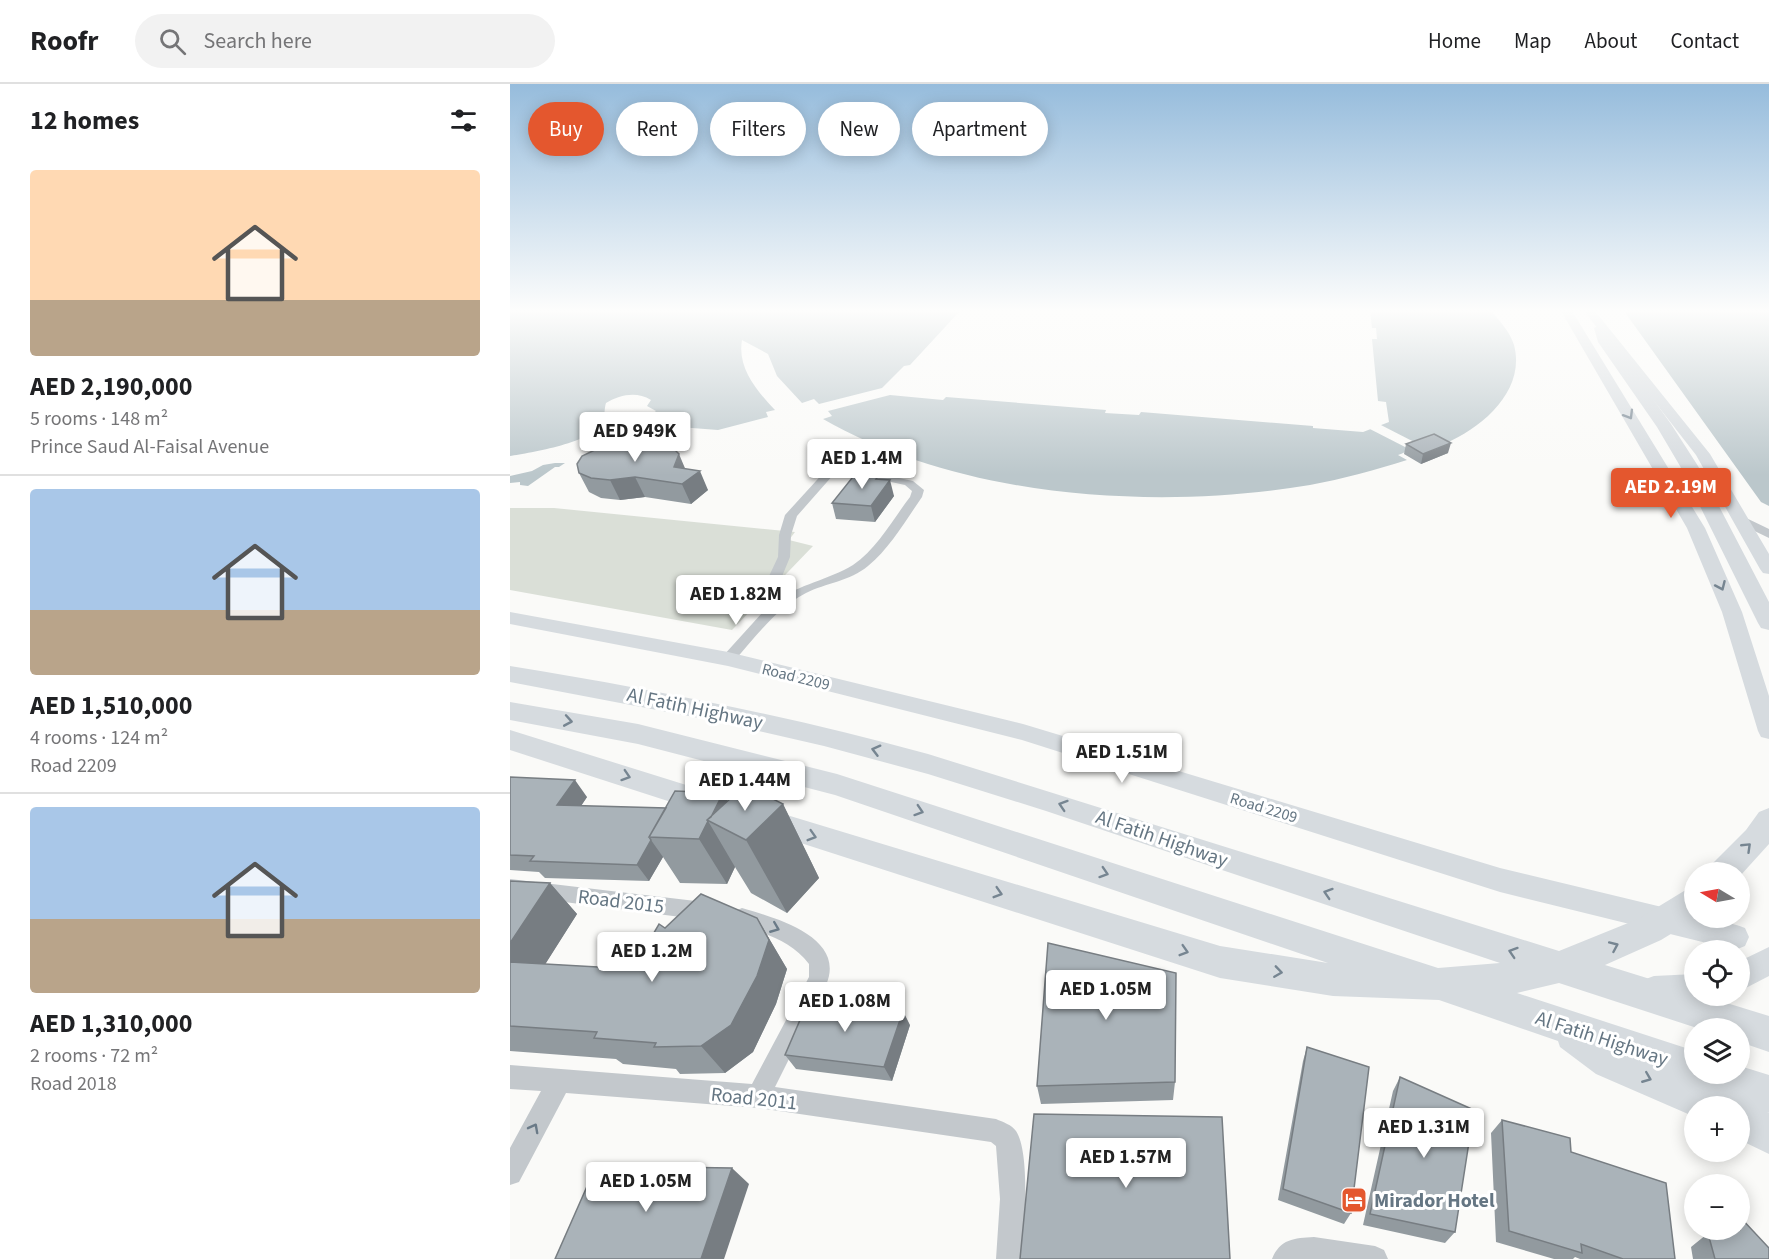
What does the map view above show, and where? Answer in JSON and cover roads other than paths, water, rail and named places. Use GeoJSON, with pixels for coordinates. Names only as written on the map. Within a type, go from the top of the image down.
{"type":"FeatureCollection","features":[{"type":"Feature","properties":{"kind":"main road"},"geometry":{"type":"LineString","coordinates":[[1622,366],[1689,466],[1769,623]]}},
{"type":"Feature","properties":{"kind":"main road","name":"Al Fatih Highway"},"geometry":{"type":"LineString","coordinates":[[510,674],[653,697],[718,711],[926,764],[1118,822],[1246,867],[1769,1034]]}},
{"type":"Feature","properties":{"kind":"main road","name":"Al Fatih Highway"},"geometry":{"type":"LineString","coordinates":[[510,711],[638,734],[837,785],[1684,1065]]}},
{"type":"Feature","properties":{"kind":"main road"},"geometry":{"type":"LineString","coordinates":[[510,740],[1220,962],[1296,975],[1426,986],[1526,976],[1596,954],[1642,934],[1684,907]]}},
{"type":"Feature","properties":{"kind":"main road"},"geometry":{"type":"LineString","coordinates":[[1734,862],[1756,839],[1769,820]]}},
{"type":"Feature","properties":{"kind":"main road"},"geometry":{"type":"LineString","coordinates":[[1563,1025],[1609,1061],[1690,1096]]}},
{"type":"Feature","properties":{"kind":"main road"},"geometry":{"type":"LineString","coordinates":[[1740,1084],[1769,1094]]}},
{"type":"Feature","properties":{"kind":"main road"},"geometry":{"type":"LineString","coordinates":[[1750,1124],[1769,1135]]}},
{"type":"Feature","properties":{"kind":"street"},"geometry":{"type":"LineString","coordinates":[[1599,366],[1696,528],[1732,612],[1769,731]]}},
{"type":"Feature","properties":{"kind":"street"},"geometry":{"type":"LineString","coordinates":[[1633,366],[1689,435],[1742,520],[1769,569]]}},
{"type":"Feature","properties":{"kind":"street"},"geometry":{"type":"LineString","coordinates":[[728,659],[784,600],[802,590],[836,578],[865,561],[916,497],[918,490],[909,483],[850,469],[839,468],[830,472],[790,515],[785,535],[784,557],[769,591],[769,614]]}},
{"type":"Feature","properties":{"kind":"street"},"geometry":{"type":"LineString","coordinates":[[1742,520],[1769,534]]}},
{"type":"Feature","properties":{"kind":"street","name":"Road 2209"},"geometry":{"type":"LineString","coordinates":[[510,618],[728,659],[1023,732],[1500,880],[1735,937]]}},
{"type":"Feature","properties":{"kind":"street","name":"Road 2015"},"geometry":{"type":"LineString","coordinates":[[510,887],[732,914],[767,924],[801,938],[820,961],[819,978],[758,1096]]}},
{"type":"Feature","properties":{"kind":"street"},"geometry":{"type":"LineString","coordinates":[[1750,971],[1769,960]]}},
{"type":"Feature","properties":{"kind":"street"},"geometry":{"type":"LineString","coordinates":[[1624,987],[1655,990],[1684,989]]}},
{"type":"Feature","properties":{"kind":"street","name":"Road 2011"},"geometry":{"type":"LineString","coordinates":[[510,1077],[758,1096],[996,1131],[1007,1139],[1011,1156],[1013,1192],[1010,1259]]}},
{"type":"Feature","properties":{"kind":"street"},"geometry":{"type":"LineString","coordinates":[[510,1173],[559,1082]]}},
{"type":"Feature","properties":{"kind":"street"},"geometry":{"type":"LineString","coordinates":[[1285,1259],[1293,1251],[1314,1250],[1375,1259]]}},
{"type":"Feature","properties":{"kind":"place","name":"Mirador Hotel"},"geometry":{"type":"Point","coordinates":[1354,1200]}}]}
